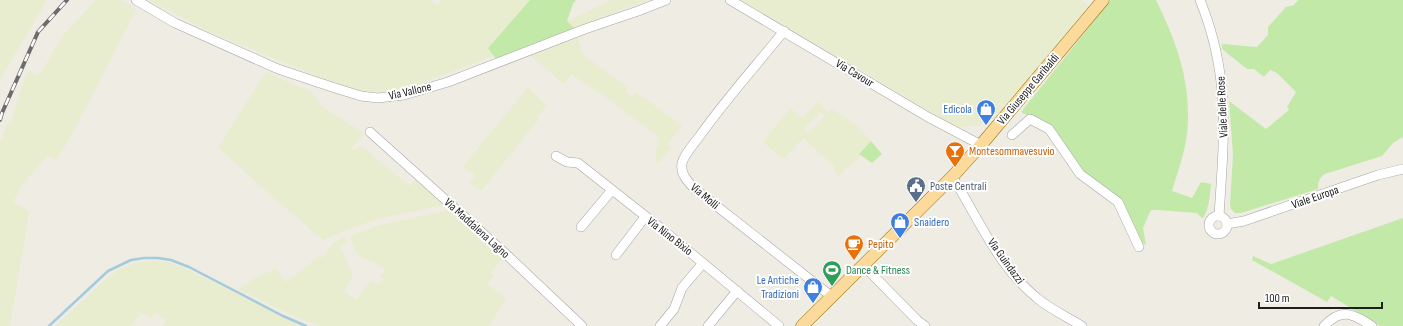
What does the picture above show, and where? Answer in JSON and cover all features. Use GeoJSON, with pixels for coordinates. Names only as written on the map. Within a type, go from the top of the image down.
{"type":"FeatureCollection","features":[{"type":"Feature","properties":{"kind":"main road","name":"Via Giuseppe Garibaldi"},"geometry":{"type":"LineString","coordinates":[[802,326],[981,145],[1103,0]]}},
{"type":"Feature","properties":{"kind":"street","name":"Via Vallone"},"geometry":{"type":"LineString","coordinates":[[136,0],[175,22],[278,69],[339,90],[361,96],[378,98],[404,95],[448,82],[585,28],[638,11],[666,0]]}},
{"type":"Feature","properties":{"kind":"street","name":"Via Cavour"},"geometry":{"type":"LineString","coordinates":[[730,0],[928,117],[981,145]]}},
{"type":"Feature","properties":{"kind":"street","name":"Viale delle Rose"},"geometry":{"type":"LineString","coordinates":[[1200,0],[1214,40],[1223,91],[1224,139],[1219,216]]}},
{"type":"Feature","properties":{"kind":"street","name":"Via Molli"},"geometry":{"type":"LineString","coordinates":[[784,31],[700,134],[685,156],[682,164],[682,172],[687,181],[695,189],[831,296]]}},
{"type":"Feature","properties":{"kind":"street"},"geometry":{"type":"LineString","coordinates":[[1012,135],[1030,119],[1048,130],[1080,174],[1118,202],[1139,247]]}},
{"type":"Feature","properties":{"kind":"street","name":"Via Maddalena Lagno"},"geometry":{"type":"LineString","coordinates":[[370,132],[508,256],[582,326]]}},
{"type":"Feature","properties":{"kind":"street","name":"Via Nino Bixio"},"geometry":{"type":"LineString","coordinates":[[556,156],[567,162],[578,163],[663,230],[779,326]]}},
{"type":"Feature","properties":{"kind":"street","name":"Viale Europa"},"geometry":{"type":"LineString","coordinates":[[1226,224],[1244,221],[1378,175],[1403,169]]}},
{"type":"Feature","properties":{"kind":"street","name":"Via Guindazzi"},"geometry":{"type":"LineString","coordinates":[[952,176],[999,257],[1018,281],[1038,299],[1082,326]]}},
{"type":"Feature","properties":{"kind":"street"},"geometry":{"type":"LineString","coordinates":[[581,228],[612,190]]}},
{"type":"Feature","properties":{"kind":"street"},"geometry":{"type":"LineString","coordinates":[[1216,216],[1219,216],[1224,219],[1226,224],[1224,231],[1218,233],[1212,231],[1209,226],[1211,220],[1216,216]]}},
{"type":"Feature","properties":{"kind":"street"},"geometry":{"type":"LineString","coordinates":[[616,255],[645,217]]}},
{"type":"Feature","properties":{"kind":"street"},"geometry":{"type":"LineString","coordinates":[[660,326],[674,309],[682,288],[703,263]]}},
{"type":"Feature","properties":{"kind":"street"},"geometry":{"type":"LineString","coordinates":[[863,265],[914,323],[925,326]]}},
{"type":"Feature","properties":{"kind":"street"},"geometry":{"type":"LineString","coordinates":[[708,326],[737,291]]}},
{"type":"Feature","properties":{"kind":"street"},"geometry":{"type":"LineString","coordinates":[[1324,326],[1336,316],[1343,314],[1351,314],[1372,326]]}},
{"type":"Feature","properties":{"kind":"green space"},"geometry":{"type":"Polygon","coordinates":[[[0,0],[47,0],[0,79],[0,0]]]}},
{"type":"Feature","properties":{"kind":"green space"},"geometry":{"type":"Polygon","coordinates":[[[96,0],[122,0],[136,10],[71,136],[56,160],[48,155],[22,185],[13,202],[28,211],[29,214],[10,326],[0,326],[0,144],[7,124],[11,123],[22,85],[30,70],[34,75],[38,74],[44,68],[61,38],[96,0]]]}},
{"type":"Feature","properties":{"kind":"green space"},"geometry":{"type":"Polygon","coordinates":[[[148,0],[430,0],[438,5],[442,0],[530,0],[488,48],[494,56],[429,80],[420,85],[407,89],[383,92],[356,90],[337,84],[208,31],[148,0]]]}},
{"type":"Feature","properties":{"kind":"green space"},"geometry":{"type":"Polygon","coordinates":[[[530,0],[576,0],[567,21],[574,28],[496,59],[488,48],[530,0]]]}},
{"type":"Feature","properties":{"kind":"green space"},"geometry":{"type":"Polygon","coordinates":[[[611,0],[647,0],[574,28],[568,23],[567,21],[611,0]]]}},
{"type":"Feature","properties":{"kind":"green space"},"geometry":{"type":"Polygon","coordinates":[[[740,0],[1081,0],[1089,6],[1021,88],[993,119],[980,125],[958,128],[740,0]]]}},
{"type":"Feature","properties":{"kind":"green space"},"geometry":{"type":"Polygon","coordinates":[[[1111,0],[1156,0],[1180,58],[1188,103],[1188,128],[1183,156],[1172,191],[1192,198],[1201,182],[1211,184],[1208,206],[1203,218],[1197,213],[1152,210],[1143,228],[1146,245],[1141,242],[1124,207],[1078,169],[1052,129],[1021,112],[1111,0]]]}},
{"type":"Feature","properties":{"kind":"green space"},"geometry":{"type":"Polygon","coordinates":[[[1298,0],[1403,0],[1403,137],[1393,143],[1382,156],[1325,174],[1319,180],[1318,189],[1241,213],[1235,213],[1231,209],[1230,205],[1233,154],[1229,101],[1266,129],[1289,110],[1287,107],[1296,92],[1277,73],[1270,70],[1264,77],[1254,69],[1248,69],[1243,66],[1222,49],[1222,44],[1257,47],[1268,35],[1268,27],[1286,7],[1294,5],[1298,0]]]}},
{"type":"Feature","properties":{"kind":"green space"},"geometry":{"type":"Polygon","coordinates":[[[577,38],[584,56],[628,87],[625,92],[632,96],[635,92],[682,126],[667,144],[671,147],[658,164],[656,160],[656,150],[660,138],[614,103],[571,74],[564,84],[531,56],[577,38]]]}},
{"type":"Feature","properties":{"kind":"green space"},"geometry":{"type":"Polygon","coordinates":[[[266,72],[313,93],[319,103],[330,112],[364,133],[352,148],[355,150],[360,145],[410,186],[416,179],[444,203],[443,205],[378,219],[323,240],[259,185],[218,147],[266,72]]]}},
{"type":"Feature","properties":{"kind":"green space"},"geometry":{"type":"Polygon","coordinates":[[[528,87],[547,106],[537,117],[539,119],[481,191],[470,183],[475,175],[463,166],[528,87]]]}},
{"type":"Feature","properties":{"kind":"green space"},"geometry":{"type":"Polygon","coordinates":[[[818,102],[828,112],[832,109],[854,123],[871,141],[859,153],[862,155],[838,176],[833,170],[835,167],[803,138],[783,159],[763,142],[790,108],[802,118],[818,102]],[[820,112],[804,129],[808,134],[825,116],[820,112]]]}},
{"type":"Feature","properties":{"kind":"green space"},"geometry":{"type":"Polygon","coordinates":[[[871,141],[882,154],[872,163],[859,154],[871,141]]]}},
{"type":"Feature","properties":{"kind":"green space"},"geometry":{"type":"Polygon","coordinates":[[[448,210],[451,211],[503,258],[491,272],[494,275],[487,284],[506,299],[489,326],[321,326],[298,318],[238,289],[265,272],[266,274],[275,268],[286,282],[319,256],[322,258],[334,242],[345,237],[348,242],[340,246],[353,276],[344,291],[356,300],[371,281],[378,285],[383,279],[380,278],[385,270],[375,262],[363,259],[356,252],[351,239],[352,235],[380,225],[448,210]]]}},
{"type":"Feature","properties":{"kind":"green space"},"geometry":{"type":"Polygon","coordinates":[[[1403,218],[1403,326],[1380,326],[1331,296],[1327,302],[1252,260],[1253,256],[1271,264],[1403,218]]]}},
{"type":"Feature","properties":{"kind":"green space"},"geometry":{"type":"Polygon","coordinates":[[[139,262],[169,262],[184,268],[302,326],[163,326],[166,320],[156,313],[151,319],[141,312],[131,326],[55,326],[119,269],[139,262]]]}},
{"type":"Feature","properties":{"kind":"waterway"},"geometry":{"type":"LineString","coordinates":[[49,326],[108,271],[131,260],[144,258],[171,260],[189,267],[283,316],[306,326]]}},
{"type":"Feature","properties":{"kind":"railway"},"geometry":{"type":"LineString","coordinates":[[0,120],[38,32],[67,0]]}},
{"type":"Feature","properties":{"kind":"place","name":"Edicola"},"geometry":{"type":"Point","coordinates":[986,126]}},
{"type":"Feature","properties":{"kind":"place","name":"Montesommavesuvio"},"geometry":{"type":"Point","coordinates":[955,168]}},
{"type":"Feature","properties":{"kind":"place","name":"Poste Centrali"},"geometry":{"type":"Point","coordinates":[916,203]}},
{"type":"Feature","properties":{"kind":"place","name":"Snaidero"},"geometry":{"type":"Point","coordinates":[900,239]}},
{"type":"Feature","properties":{"kind":"place","name":"Pepito"},"geometry":{"type":"Point","coordinates":[854,261]}},
{"type":"Feature","properties":{"kind":"place","name":"Dance & Fitness"},"geometry":{"type":"Point","coordinates":[832,287]}},
{"type":"Feature","properties":{"kind":"place","name":"Le Antiche Tradizioni"},"geometry":{"type":"Point","coordinates":[813,304]}}]}
